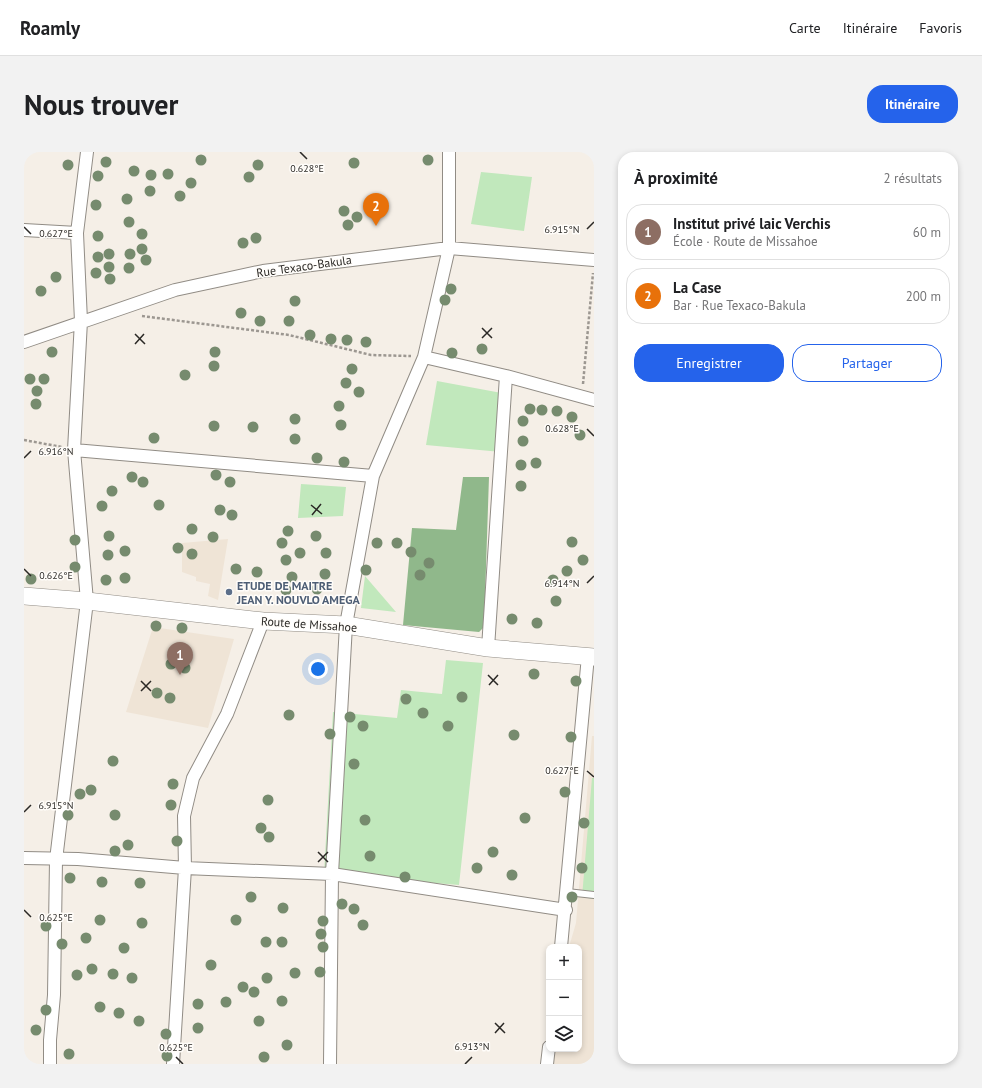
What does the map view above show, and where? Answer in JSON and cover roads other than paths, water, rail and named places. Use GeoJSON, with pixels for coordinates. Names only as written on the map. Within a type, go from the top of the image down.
{"type":"FeatureCollection","features":[{"type":"Feature","properties":{"kind":"main road","name":"Route de Missahoe"},"geometry":{"type":"LineString","coordinates":[[24,596],[87,600],[262,621],[346,625],[488,648],[591,656]]}},
{"type":"Feature","properties":{"kind":"street"},"geometry":{"type":"LineString","coordinates":[[50,1064],[50,1040],[54,994],[56,860],[87,600],[74,450],[81,321],[77,233],[87,152]]}},
{"type":"Feature","properties":{"kind":"street"},"geometry":{"type":"LineString","coordinates":[[330,1064],[332,874],[346,625],[374,476],[424,357],[449,248],[449,152]]}},
{"type":"Feature","properties":{"kind":"street"},"geometry":{"type":"LineString","coordinates":[[24,230],[77,233]]}},
{"type":"Feature","properties":{"kind":"street","name":"Rue Texaco-Bakula"},"geometry":{"type":"LineString","coordinates":[[24,342],[81,321],[175,290],[262,271],[449,248],[594,260]]}},
{"type":"Feature","properties":{"kind":"street"},"geometry":{"type":"LineString","coordinates":[[424,357],[506,376],[582,398],[594,400]]}},
{"type":"Feature","properties":{"kind":"street"},"geometry":{"type":"LineString","coordinates":[[488,648],[506,376]]}},
{"type":"Feature","properties":{"kind":"street"},"geometry":{"type":"LineString","coordinates":[[74,450],[374,476]]}},
{"type":"Feature","properties":{"kind":"street"},"geometry":{"type":"LineString","coordinates":[[173,1064],[185,868],[184,816],[193,778],[227,714],[262,621]]}},
{"type":"Feature","properties":{"kind":"street"},"geometry":{"type":"LineString","coordinates":[[561,944],[591,656]]}},
{"type":"Feature","properties":{"kind":"street"},"geometry":{"type":"LineString","coordinates":[[24,858],[56,860],[78,859],[185,868],[332,874],[566,910]]}},
{"type":"Feature","properties":{"kind":"street"},"geometry":{"type":"LineString","coordinates":[[547,1064],[548,1052]]}},
{"type":"Feature","properties":{"kind":"lane"},"geometry":{"type":"LineString","coordinates":[[567,892],[594,895]]}},
{"type":"Feature","properties":{"kind":"place","name":"La Case"},"geometry":{"type":"Point","coordinates":[376,226]}},
{"type":"Feature","properties":{"kind":"place","name":"ETUDE DE MAITRE JEAN Y. NOUVLO AMEGA"},"geometry":{"type":"Point","coordinates":[229,592]}},
{"type":"Feature","properties":{"kind":"place","name":"Institut privé laic Verchis"},"geometry":{"type":"Point","coordinates":[180,675]}}]}
